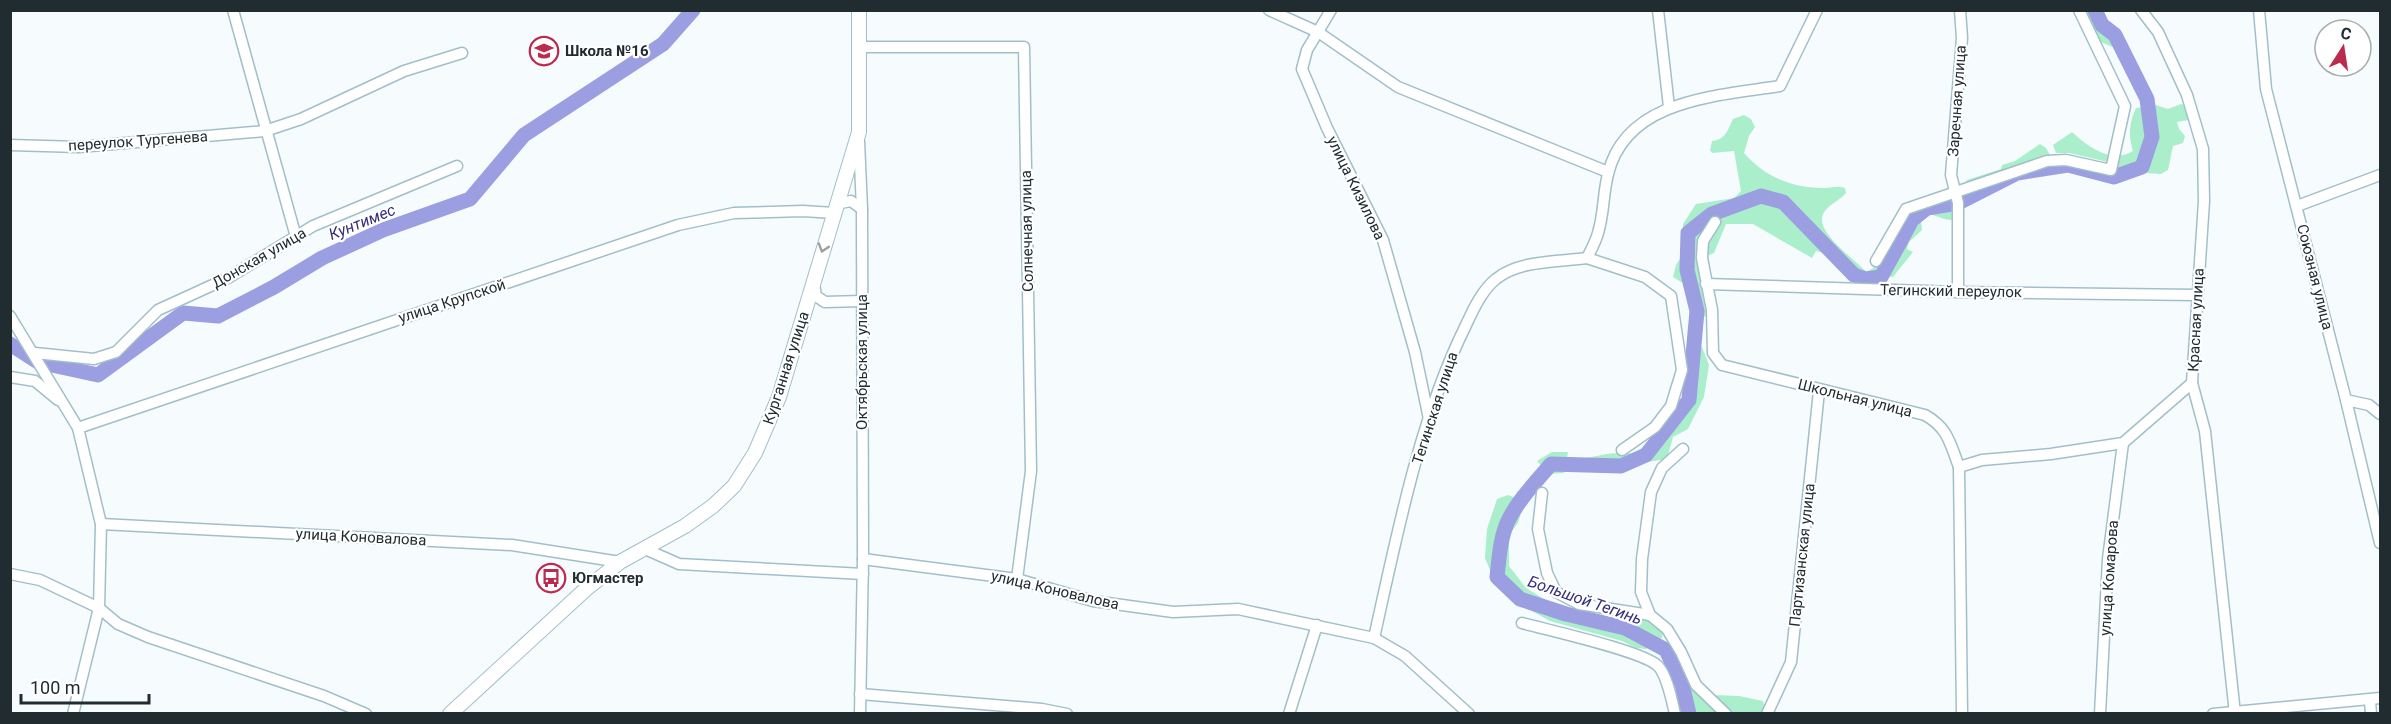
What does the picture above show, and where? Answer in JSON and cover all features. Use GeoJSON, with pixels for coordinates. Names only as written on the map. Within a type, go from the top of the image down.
{"type":"FeatureCollection","features":[{"type":"Feature","properties":{"kind":"main road","name":"Октябрьская улица"},"geometry":{"type":"LineString","coordinates":[[859,10],[859,132]]}},
{"type":"Feature","properties":{"kind":"main road","name":"Курганная улица"},"geometry":{"type":"LineString","coordinates":[[450,714],[586,589],[620,562],[685,526],[713,506],[734,486],[755,453],[768,424],[800,329],[859,132]]}},
{"type":"Feature","properties":{"kind":"street"},"geometry":{"type":"LineString","coordinates":[[233,10],[296,237]]}},
{"type":"Feature","properties":{"kind":"street"},"geometry":{"type":"LineString","coordinates":[[1269,10],[1318,32],[1398,87],[1608,172]]}},
{"type":"Feature","properties":{"kind":"street","name":"улица Кизилова"},"geometry":{"type":"LineString","coordinates":[[1331,10],[1307,50],[1302,69],[1327,128],[1383,240],[1415,352],[1429,420]]}},
{"type":"Feature","properties":{"kind":"street"},"geometry":{"type":"LineString","coordinates":[[1658,10],[1669,107]]}},
{"type":"Feature","properties":{"kind":"street"},"geometry":{"type":"LineString","coordinates":[[1587,258],[1598,233],[1608,172],[1622,142],[1640,123],[1669,107],[1719,95],[1780,86],[1817,10]]}},
{"type":"Feature","properties":{"kind":"street","name":"Заречная улица"},"geometry":{"type":"LineString","coordinates":[[1959,292],[1958,203],[1951,174],[1962,38],[1960,10]]}},
{"type":"Feature","properties":{"kind":"street"},"geometry":{"type":"LineString","coordinates":[[1876,261],[1906,209],[2047,161],[2066,160],[2111,170],[2125,106],[2079,10]]}},
{"type":"Feature","properties":{"kind":"street","name":"Красная улица"},"geometry":{"type":"LineString","coordinates":[[2141,10],[2158,32],[2187,95],[2202,149],[2205,201],[2192,383],[2205,431],[2235,712]]}},
{"type":"Feature","properties":{"kind":"street","name":"Союзная улица"},"geometry":{"type":"LineString","coordinates":[[2259,10],[2266,89],[2346,400],[2380,543]]}},
{"type":"Feature","properties":{"kind":"street","name":"Солнечная улица"},"geometry":{"type":"LineString","coordinates":[[859,47],[1024,47],[1031,471],[1017,579]]}},
{"type":"Feature","properties":{"kind":"street","name":"переулок Тургенева"},"geometry":{"type":"LineString","coordinates":[[10,146],[79,147],[265,131],[301,119],[404,71],[462,53]]}},
{"type":"Feature","properties":{"kind":"street","name":"Октябрьская улица"},"geometry":{"type":"LineString","coordinates":[[859,132],[862,209],[863,559],[860,714]]}},
{"type":"Feature","properties":{"kind":"street","name":"Донская улица"},"geometry":{"type":"LineString","coordinates":[[35,352],[94,358],[116,352],[158,310],[228,279],[313,226],[457,166]]}},
{"type":"Feature","properties":{"kind":"street"},"geometry":{"type":"LineString","coordinates":[[2297,206],[2380,175]]}},
{"type":"Feature","properties":{"kind":"street","name":"улица Крупской"},"geometry":{"type":"LineString","coordinates":[[78,428],[678,225],[734,213],[835,208],[851,201],[862,209]]}},
{"type":"Feature","properties":{"kind":"street"},"geometry":{"type":"LineString","coordinates":[[1706,284],[1702,258],[1703,241],[1715,222]]}},
{"type":"Feature","properties":{"kind":"street","name":"Тегинская улица"},"geometry":{"type":"LineString","coordinates":[[1374,638],[1396,539],[1429,420],[1453,350],[1474,307],[1494,280],[1513,268],[1587,258],[1645,277],[1671,296],[1682,370],[1671,406],[1655,427],[1622,450]]}},
{"type":"Feature","properties":{"kind":"street","name":"Курганная улица"},"geometry":{"type":"LineString","coordinates":[[815,274],[814,291],[816,296],[825,302],[862,301]]}},
{"type":"Feature","properties":{"kind":"street","name":"Тегинский переулок"},"geometry":{"type":"LineString","coordinates":[[1706,284],[1959,292],[2197,295]]}},
{"type":"Feature","properties":{"kind":"street","name":"Школьная улица"},"geometry":{"type":"LineString","coordinates":[[1706,284],[1712,310],[1713,353],[1722,365],[1819,391],[1925,415],[1939,423],[1947,434],[1959,467],[1962,714]]}},
{"type":"Feature","properties":{"kind":"street"},"geometry":{"type":"LineString","coordinates":[[800,329],[808,314],[825,302]]}},
{"type":"Feature","properties":{"kind":"street"},"geometry":{"type":"LineString","coordinates":[[10,316],[35,352],[38,362],[78,428],[101,524],[99,608],[73,714]]}},
{"type":"Feature","properties":{"kind":"street"},"geometry":{"type":"LineString","coordinates":[[10,377],[35,381],[65,406]]}},
{"type":"Feature","properties":{"kind":"street"},"geometry":{"type":"LineString","coordinates":[[1959,467],[1982,460],[2050,454],[2123,443],[2192,383]]}},
{"type":"Feature","properties":{"kind":"street","name":"Партизанская улица"},"geometry":{"type":"LineString","coordinates":[[1767,714],[1791,662],[1819,391]]}},
{"type":"Feature","properties":{"kind":"street"},"geometry":{"type":"LineString","coordinates":[[2346,400],[2368,405],[2380,414]]}},
{"type":"Feature","properties":{"kind":"street","name":"улица Комарова"},"geometry":{"type":"LineString","coordinates":[[2100,714],[2108,559],[2123,443]]}},
{"type":"Feature","properties":{"kind":"street"},"geometry":{"type":"LineString","coordinates":[[1683,449],[1662,468],[1651,492],[1642,559],[1641,592],[1650,615],[1667,629],[1681,652],[1696,685],[1726,714]]}},
{"type":"Feature","properties":{"kind":"street"},"geometry":{"type":"LineString","coordinates":[[1542,493],[1538,529],[1547,573],[1556,592],[1579,604],[1650,615]]}},
{"type":"Feature","properties":{"kind":"street","name":"улица Коновалова"},"geometry":{"type":"LineString","coordinates":[[101,524],[512,545],[620,562]]}},
{"type":"Feature","properties":{"kind":"street"},"geometry":{"type":"LineString","coordinates":[[645,549],[666,560],[688,565],[863,574]]}},
{"type":"Feature","properties":{"kind":"street","name":"улица Коновалова"},"geometry":{"type":"LineString","coordinates":[[863,559],[1017,579],[1093,602],[1173,612],[1238,609],[1374,638],[1405,656],[1469,714]]}},
{"type":"Feature","properties":{"kind":"street"},"geometry":{"type":"LineString","coordinates":[[10,574],[40,580],[99,608],[118,624],[148,637],[324,696],[366,714]]}},
{"type":"Feature","properties":{"kind":"street"},"geometry":{"type":"LineString","coordinates":[[1522,623],[1632,653],[1658,666],[1669,688],[1675,714]]}},
{"type":"Feature","properties":{"kind":"street"},"geometry":{"type":"LineString","coordinates":[[1289,714],[1317,625]]}},
{"type":"Feature","properties":{"kind":"street"},"geometry":{"type":"LineString","coordinates":[[860,694],[1067,714]]}},
{"type":"Feature","properties":{"kind":"street"},"geometry":{"type":"LineString","coordinates":[[2213,714],[2375,699],[2371,714]]}},
{"type":"Feature","properties":{"kind":"green space"},"geometry":{"type":"Polygon","coordinates":[[[2086,11],[2102,11],[2112,28],[2116,43],[2112,47],[2099,41],[2086,11]]]}},
{"type":"Feature","properties":{"kind":"green space"},"geometry":{"type":"Polygon","coordinates":[[[2181,104],[2187,106],[2189,120],[2177,122],[2185,136],[2183,143],[2173,146],[2168,170],[2161,174],[2146,173],[2123,180],[2108,166],[2108,162],[2069,153],[2056,153],[2053,145],[2072,132],[2101,152],[2117,156],[2125,155],[2133,151],[2130,129],[2136,108],[2156,105],[2168,109],[2181,104]]]}},
{"type":"Feature","properties":{"kind":"green space"},"geometry":{"type":"Polygon","coordinates":[[[1744,115],[1751,119],[1755,127],[1749,136],[1744,153],[1769,174],[1799,185],[1845,188],[1846,193],[1825,211],[1822,219],[1824,227],[1836,244],[1866,272],[1858,281],[1852,280],[1837,262],[1821,252],[1816,251],[1812,258],[1753,224],[1726,224],[1714,253],[1702,258],[1709,316],[1701,317],[1691,307],[1686,285],[1673,277],[1676,265],[1683,254],[1683,224],[1696,204],[1734,198],[1741,191],[1734,151],[1712,153],[1710,150],[1712,141],[1728,131],[1733,119],[1744,115]]]}},
{"type":"Feature","properties":{"kind":"green space"},"geometry":{"type":"Polygon","coordinates":[[[2040,144],[2050,155],[2047,161],[1995,182],[1986,193],[1966,202],[1961,195],[1967,180],[2001,169],[2002,165],[2015,161],[2040,144]]]}},
{"type":"Feature","properties":{"kind":"green space"},"geometry":{"type":"Polygon","coordinates":[[[1952,198],[1954,220],[1925,214],[1921,221],[1922,230],[1909,242],[1907,249],[1913,252],[1893,277],[1870,275],[1866,272],[1885,258],[1900,224],[1912,210],[1952,198]]]}},
{"type":"Feature","properties":{"kind":"green space"},"geometry":{"type":"Polygon","coordinates":[[[1692,339],[1702,347],[1709,365],[1704,397],[1688,429],[1673,437],[1667,459],[1621,466],[1583,464],[1563,473],[1549,474],[1537,461],[1552,452],[1568,452],[1567,458],[1582,459],[1610,453],[1632,453],[1648,444],[1660,433],[1679,406],[1688,374],[1687,343],[1692,339]]]}},
{"type":"Feature","properties":{"kind":"green space"},"geometry":{"type":"Polygon","coordinates":[[[1508,495],[1516,498],[1523,507],[1518,523],[1509,535],[1509,566],[1526,588],[1557,607],[1562,616],[1584,625],[1599,626],[1619,618],[1643,618],[1663,630],[1662,638],[1646,649],[1636,648],[1622,641],[1550,621],[1510,599],[1495,582],[1485,558],[1487,529],[1497,499],[1508,495]]]}},
{"type":"Feature","properties":{"kind":"green space"},"geometry":{"type":"Polygon","coordinates":[[[1678,653],[1692,683],[1713,695],[1739,696],[1763,701],[1765,709],[1762,713],[1684,713],[1681,694],[1665,654],[1678,653]]]}},
{"type":"Feature","properties":{"kind":"waterway","name":"Кунтимес"},"geometry":{"type":"LineString","coordinates":[[10,344],[38,362],[98,375],[183,313],[218,316],[274,287],[322,258],[383,230],[470,199],[524,135],[663,44],[693,10]]}},
{"type":"Feature","properties":{"kind":"waterway","name":"Большой Тегинь"},"geometry":{"type":"LineString","coordinates":[[1689,714],[1682,684],[1666,650],[1625,628],[1566,614],[1520,599],[1497,577],[1503,534],[1512,513],[1551,464],[1621,466],[1646,455],[1689,400],[1697,311],[1687,270],[1688,233],[1712,214],[1761,196],[1783,202],[1854,275],[1866,279],[1881,277],[1912,220],[1927,208],[1958,203],[2017,173],[2068,165],[2114,177],[2142,167],[2152,137],[2147,99],[2115,35],[2102,25],[2095,10]]}},
{"type":"Feature","properties":{"kind":"place","name":"Школа №16"},"geometry":{"type":"Point","coordinates":[544,51]}},
{"type":"Feature","properties":{"kind":"place","name":"Югмастер"},"geometry":{"type":"Point","coordinates":[551,578]}}]}
